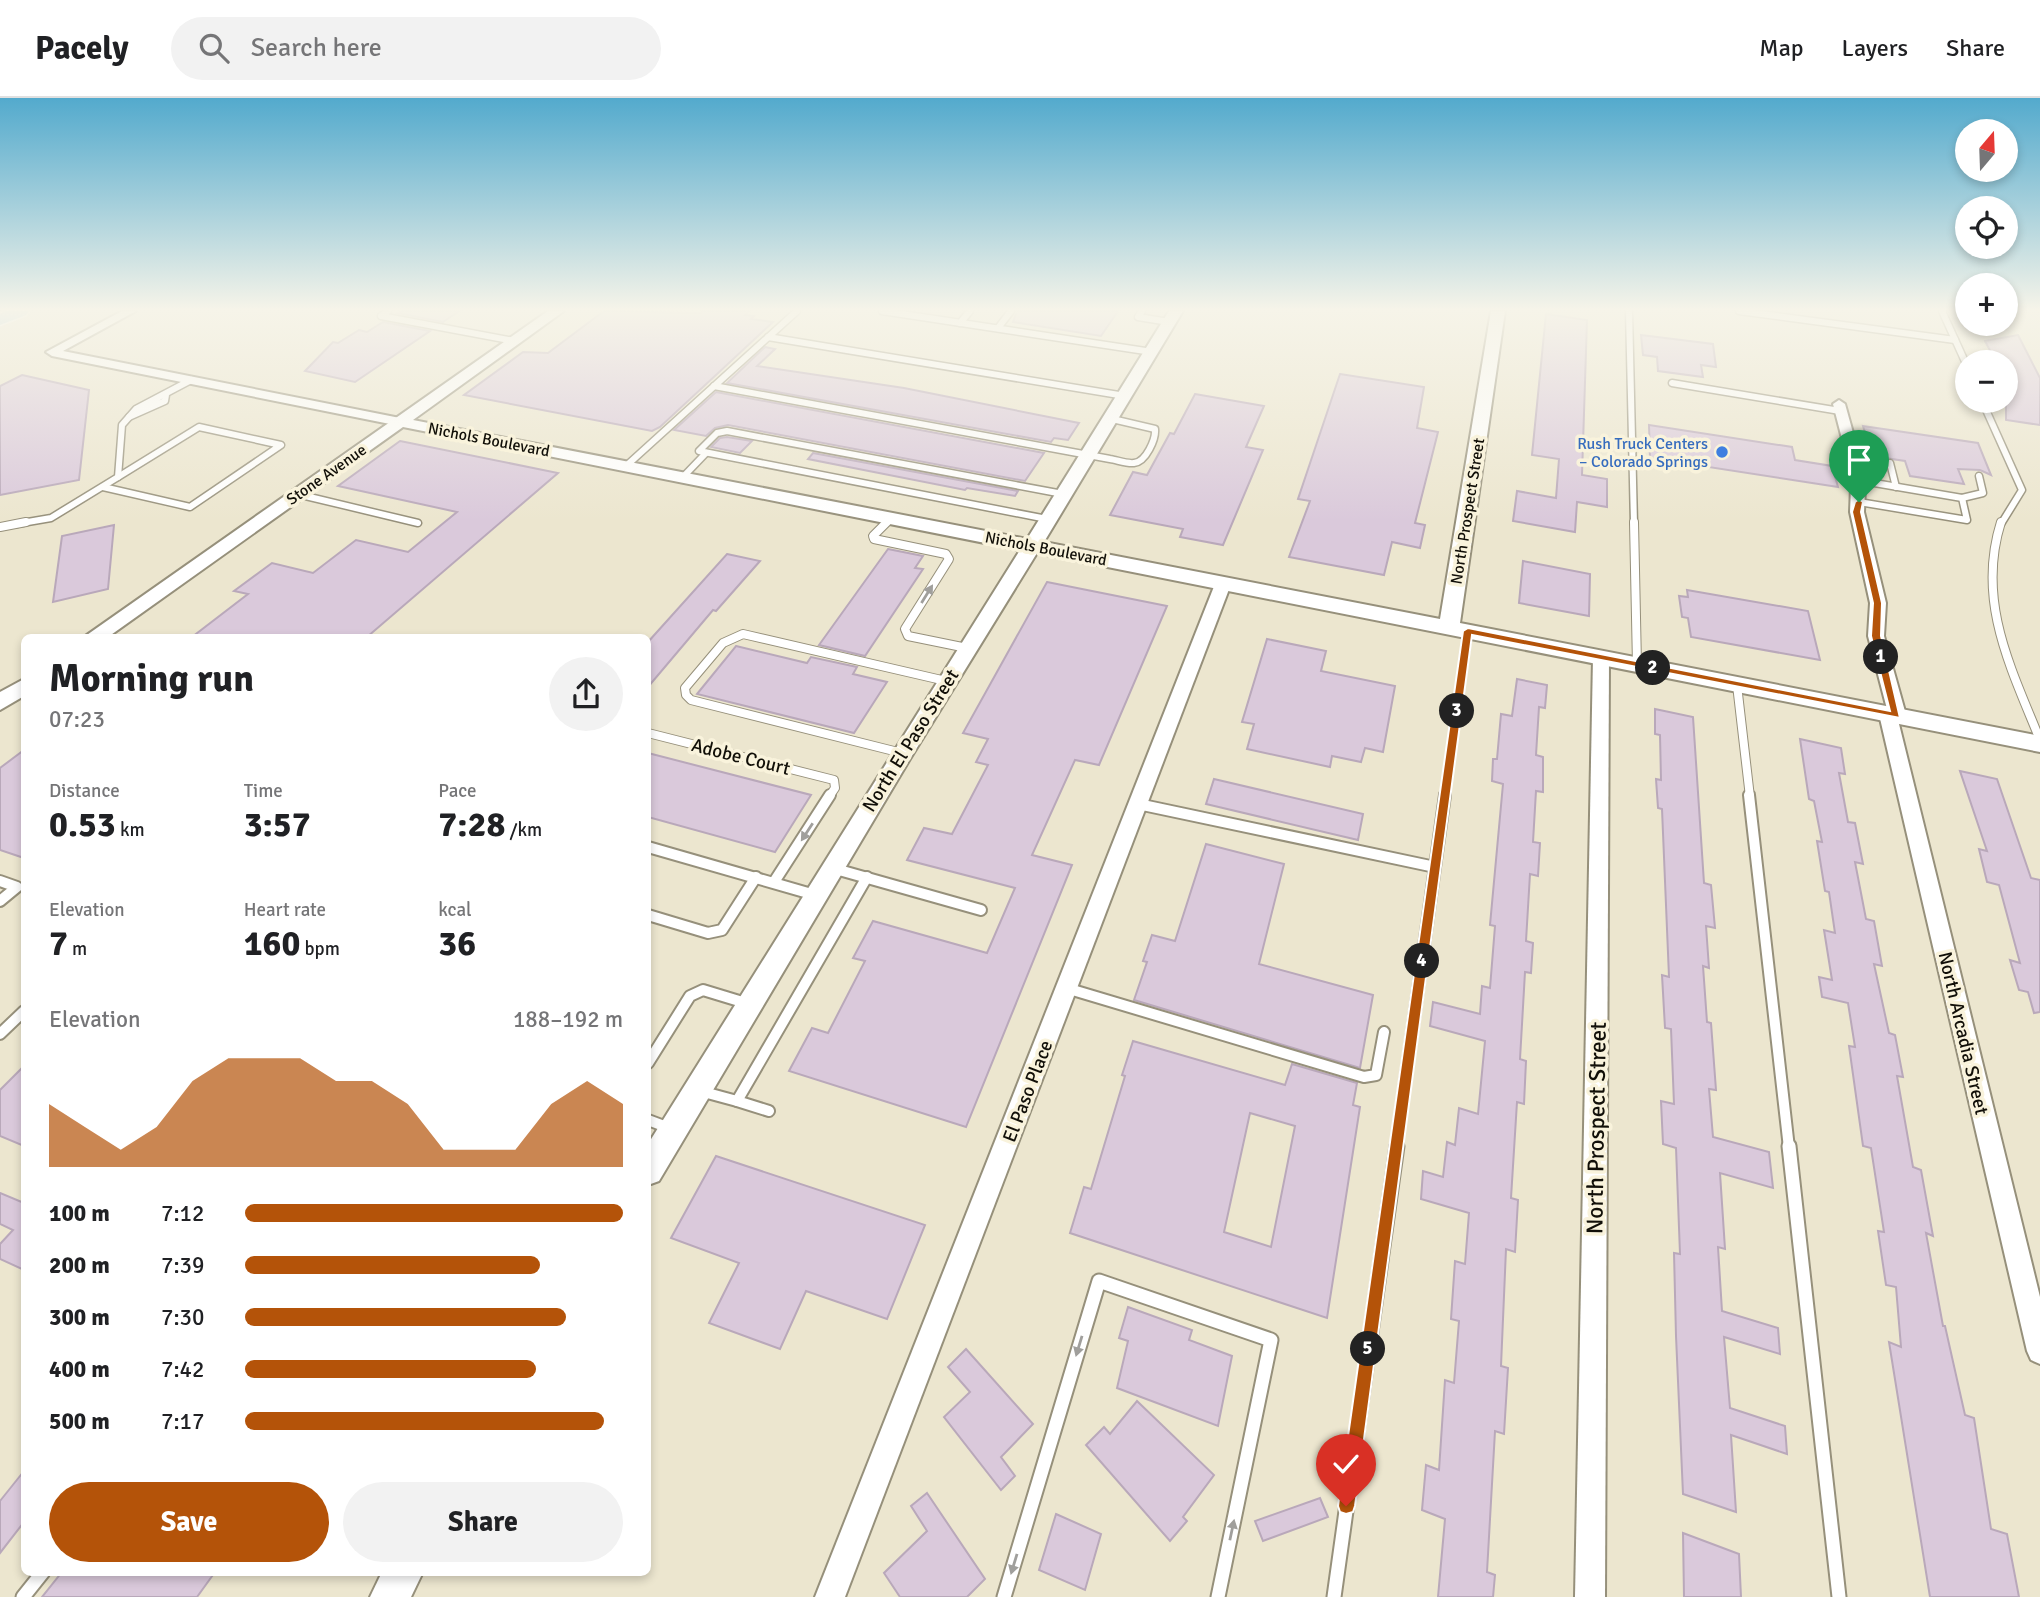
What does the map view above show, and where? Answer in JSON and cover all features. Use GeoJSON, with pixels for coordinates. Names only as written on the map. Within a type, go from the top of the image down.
{"type":"FeatureCollection","features":[{"type":"Feature","properties":{"kind":"street","name":"Nichols Boulevard"},"geometry":{"type":"LineString","coordinates":[[196,381],[1737,685],[2040,742]]}},
{"type":"Feature","properties":{"kind":"street","name":"Stone Avenue"},"geometry":{"type":"LineString","coordinates":[[98,634],[458,381]]}},
{"type":"Feature","properties":{"kind":"street","name":"North El Paso Street"},"geometry":{"type":"LineString","coordinates":[[651,1166],[901,753],[1090,454],[1108,418],[1134,381]]}},
{"type":"Feature","properties":{"kind":"street","name":"North Prospect Street"},"geometry":{"type":"LineString","coordinates":[[1458,629],[1489,381]]}},
{"type":"Feature","properties":{"kind":"street","name":"North Arcadia Street"},"geometry":{"type":"LineString","coordinates":[[1840,407],[1857,480],[1857,512],[1878,603],[1876,636],[1892,715],[2040,1351]]}},
{"type":"Feature","properties":{"kind":"street","name":"El Paso Place"},"geometry":{"type":"LineString","coordinates":[[830,1597],[1223,584]]}},
{"type":"Feature","properties":{"kind":"street","name":"North Prospect Street"},"geometry":{"type":"LineString","coordinates":[[1590,1597],[1601,658]]}},
{"type":"Feature","properties":{"kind":"street"},"geometry":{"type":"LineString","coordinates":[[0,703],[21,688]]}},
{"type":"Feature","properties":{"kind":"street"},"geometry":{"type":"LineString","coordinates":[[389,1597],[402,1576]]}},
{"type":"Feature","properties":{"kind":"lane"},"geometry":{"type":"LineString","coordinates":[[118,477],[122,425],[136,408],[189,381]]}},
{"type":"Feature","properties":{"kind":"lane"},"geometry":{"type":"LineString","coordinates":[[626,466],[720,381]]}},
{"type":"Feature","properties":{"kind":"lane"},"geometry":{"type":"LineString","coordinates":[[1034,381],[1125,396]]}},
{"type":"Feature","properties":{"kind":"lane"},"geometry":{"type":"LineString","coordinates":[[1631,381],[1637,665]]}},
{"type":"Feature","properties":{"kind":"lane"},"geometry":{"type":"LineString","coordinates":[[1672,383],[1840,407]]}},
{"type":"Feature","properties":{"kind":"lane"},"geometry":{"type":"LineString","coordinates":[[714,386],[1134,463],[1142,460],[1156,436],[1154,429],[1108,418]]}},
{"type":"Feature","properties":{"kind":"lane"},"geometry":{"type":"LineString","coordinates":[[1987,413],[2022,489],[2005,515],[1990,561],[1993,611],[2040,742]]}},
{"type":"Feature","properties":{"kind":"lane"},"geometry":{"type":"LineString","coordinates":[[0,527],[51,518],[199,427],[281,444],[190,507],[103,487]]}},
{"type":"Feature","properties":{"kind":"lane"},"geometry":{"type":"LineString","coordinates":[[1047,519],[699,452],[717,433],[727,431],[1063,494]]}},
{"type":"Feature","properties":{"kind":"lane"},"geometry":{"type":"LineString","coordinates":[[683,477],[706,453]]}},
{"type":"Feature","properties":{"kind":"lane"},"geometry":{"type":"LineString","coordinates":[[1890,463],[1896,487]]}},
{"type":"Feature","properties":{"kind":"lane"},"geometry":{"type":"LineString","coordinates":[[1857,480],[1962,498],[1983,493],[1979,476]]}},
{"type":"Feature","properties":{"kind":"lane"},"geometry":{"type":"LineString","coordinates":[[297,494],[418,523]]}},
{"type":"Feature","properties":{"kind":"lane"},"geometry":{"type":"LineString","coordinates":[[1859,502],[1967,520],[1962,498]]}},
{"type":"Feature","properties":{"kind":"lane"},"geometry":{"type":"LineString","coordinates":[[891,518],[873,536],[874,539],[946,554],[949,559],[905,629],[908,636],[967,648]]}},
{"type":"Feature","properties":{"kind":"lane"},"geometry":{"type":"LineString","coordinates":[[1334,1597],[1435,867],[1458,629]]}},
{"type":"Feature","properties":{"kind":"lane"},"geometry":{"type":"LineString","coordinates":[[901,753],[691,700],[686,695],[685,688],[723,643],[743,634],[946,681]]}},
{"type":"Feature","properties":{"kind":"lane"},"geometry":{"type":"LineString","coordinates":[[1737,685],[1839,1597]]}},
{"type":"Feature","properties":{"kind":"lane","name":"Adobe Court"},"geometry":{"type":"LineString","coordinates":[[651,734],[834,780],[835,788],[774,882]]}},
{"type":"Feature","properties":{"kind":"lane"},"geometry":{"type":"LineString","coordinates":[[1138,804],[1435,867]]}},
{"type":"Feature","properties":{"kind":"lane"},"geometry":{"type":"LineString","coordinates":[[651,848],[815,895]]}},
{"type":"Feature","properties":{"kind":"lane"},"geometry":{"type":"LineString","coordinates":[[831,867],[981,910]]}},
{"type":"Feature","properties":{"kind":"lane"},"geometry":{"type":"LineString","coordinates":[[651,916],[708,933],[717,933],[756,877]]}},
{"type":"Feature","properties":{"kind":"lane"},"geometry":{"type":"LineString","coordinates":[[737,1101],[867,877]]}},
{"type":"Feature","properties":{"kind":"lane"},"geometry":{"type":"LineString","coordinates":[[0,881],[17,887],[0,901]]}},
{"type":"Feature","properties":{"kind":"lane"},"geometry":{"type":"LineString","coordinates":[[1066,988],[1364,1077],[1376,1075],[1384,1032]]}},
{"type":"Feature","properties":{"kind":"lane"},"geometry":{"type":"LineString","coordinates":[[651,1058],[690,996],[703,990],[749,1004]]}},
{"type":"Feature","properties":{"kind":"lane"},"geometry":{"type":"LineString","coordinates":[[0,1034],[21,1014]]}},
{"type":"Feature","properties":{"kind":"lane"},"geometry":{"type":"LineString","coordinates":[[696,1090],[769,1111]]}},
{"type":"Feature","properties":{"kind":"lane"},"geometry":{"type":"LineString","coordinates":[[651,1121],[673,1129]]}},
{"type":"Feature","properties":{"kind":"lane"},"geometry":{"type":"LineString","coordinates":[[1004,1597],[1099,1281],[1271,1339],[1218,1597]]}},
{"type":"Feature","properties":{"kind":"lane"},"geometry":{"type":"LineString","coordinates":[[23,1597],[40,1576]]}},
{"type":"Feature","properties":{"kind":"building"},"geometry":{"type":"Polygon","coordinates":[[[10,381],[49,381],[89,390],[79,480],[0,495],[0,386],[10,381]]]}},
{"type":"Feature","properties":{"kind":"building"},"geometry":{"type":"Polygon","coordinates":[[[483,381],[710,381],[660,427],[652,431],[464,395],[483,381]]]}},
{"type":"Feature","properties":{"kind":"building"},"geometry":{"type":"Polygon","coordinates":[[[857,381],[1079,423],[1068,440],[1054,438],[1051,442],[727,383],[857,381]]]}},
{"type":"Feature","properties":{"kind":"building"},"geometry":{"type":"Polygon","coordinates":[[[1338,381],[1385,381],[1424,387],[1417,428],[1438,432],[1415,523],[1425,525],[1420,548],[1392,542],[1384,575],[1289,557],[1310,501],[1298,499],[1338,381]]]}},
{"type":"Feature","properties":{"kind":"building"},"geometry":{"type":"Polygon","coordinates":[[[1539,381],[1585,381],[1582,475],[1607,479],[1607,507],[1577,502],[1575,532],[1513,521],[1517,491],[1556,498],[1559,459],[1532,455],[1539,381]]]}},
{"type":"Feature","properties":{"kind":"building"},"geometry":{"type":"Polygon","coordinates":[[[2018,381],[2040,381],[2040,425],[2006,420],[2006,413],[2018,413],[2018,381]]]}},
{"type":"Feature","properties":{"kind":"building"},"geometry":{"type":"Polygon","coordinates":[[[716,392],[1044,453],[1025,481],[728,425],[715,428],[706,436],[674,430],[716,392]]]}},
{"type":"Feature","properties":{"kind":"building"},"geometry":{"type":"Polygon","coordinates":[[[1195,394],[1264,406],[1246,447],[1263,450],[1223,545],[1180,537],[1183,529],[1110,515],[1133,472],[1147,475],[1170,433],[1174,434],[1195,394]]]}},
{"type":"Feature","properties":{"kind":"building","name":"Rush Truck Centers – Colorado Springs"},"geometry":{"type":"Polygon","coordinates":[[[1649,425],[1792,447],[1795,460],[1832,466],[1838,487],[1650,458],[1649,425]]]}},
{"type":"Feature","properties":{"kind":"building"},"geometry":{"type":"Polygon","coordinates":[[[1863,426],[1978,443],[1991,475],[1980,470],[1958,469],[1964,484],[1910,476],[1905,461],[1872,456],[1863,426]]]}},
{"type":"Feature","properties":{"kind":"building"},"geometry":{"type":"Polygon","coordinates":[[[720,438],[752,441],[740,453],[711,447],[720,438]]]}},
{"type":"Feature","properties":{"kind":"building"},"geometry":{"type":"Polygon","coordinates":[[[400,441],[558,473],[370,634],[196,634],[248,594],[234,591],[272,563],[313,573],[356,540],[408,552],[457,512],[338,486],[400,441]]]}},
{"type":"Feature","properties":{"kind":"building"},"geometry":{"type":"Polygon","coordinates":[[[813,453],[1018,491],[1015,496],[967,488],[965,490],[808,459],[813,453]]]}},
{"type":"Feature","properties":{"kind":"building"},"geometry":{"type":"Polygon","coordinates":[[[114,525],[108,589],[53,602],[62,536],[114,525]]]}},
{"type":"Feature","properties":{"kind":"building"},"geometry":{"type":"Polygon","coordinates":[[[888,549],[923,556],[915,568],[923,569],[865,656],[819,645],[888,549]]]}},
{"type":"Feature","properties":{"kind":"building"},"geometry":{"type":"Polygon","coordinates":[[[727,554],[760,561],[716,611],[713,610],[651,683],[651,639],[727,554]]]}},
{"type":"Feature","properties":{"kind":"building"},"geometry":{"type":"Polygon","coordinates":[[[1523,561],[1590,574],[1589,616],[1519,603],[1523,561]]]}},
{"type":"Feature","properties":{"kind":"building"},"geometry":{"type":"Polygon","coordinates":[[[1047,582],[1167,606],[1099,765],[1075,760],[1032,855],[1072,865],[966,1127],[789,1071],[812,1028],[828,1033],[865,961],[853,958],[873,921],[987,953],[1015,888],[907,860],[924,828],[952,834],[988,765],[976,762],[988,739],[963,733],[1047,582]]]}},
{"type":"Feature","properties":{"kind":"building"},"geometry":{"type":"Polygon","coordinates":[[[1687,590],[1808,611],[1820,660],[1691,637],[1688,618],[1682,617],[1679,596],[1688,597],[1687,590]]]}},
{"type":"Feature","properties":{"kind":"building"},"geometry":{"type":"Polygon","coordinates":[[[1267,639],[1326,651],[1321,671],[1395,686],[1383,752],[1365,748],[1361,762],[1332,756],[1330,767],[1247,749],[1254,724],[1242,722],[1267,639]]]}},
{"type":"Feature","properties":{"kind":"building"},"geometry":{"type":"Polygon","coordinates":[[[736,646],[807,663],[811,657],[857,667],[853,674],[887,682],[854,733],[697,694],[736,646]]]}},
{"type":"Feature","properties":{"kind":"building"},"geometry":{"type":"Polygon","coordinates":[[[1517,679],[1547,685],[1545,708],[1539,707],[1536,755],[1543,757],[1543,792],[1536,791],[1533,842],[1540,843],[1538,876],[1530,874],[1526,941],[1533,943],[1531,973],[1525,972],[1520,1059],[1526,1061],[1524,1104],[1517,1102],[1511,1198],[1518,1200],[1515,1252],[1506,1249],[1501,1366],[1508,1368],[1504,1434],[1495,1431],[1487,1572],[1495,1575],[1493,1597],[1438,1597],[1445,1519],[1422,1510],[1426,1465],[1439,1470],[1445,1380],[1454,1383],[1459,1321],[1451,1319],[1455,1261],[1465,1264],[1469,1213],[1421,1199],[1423,1171],[1443,1177],[1447,1142],[1455,1145],[1459,1108],[1478,1114],[1485,1041],[1430,1026],[1433,1002],[1480,1014],[1482,986],[1490,988],[1495,926],[1490,925],[1503,784],[1492,781],[1493,759],[1497,759],[1501,714],[1512,716],[1517,679]]]}},
{"type":"Feature","properties":{"kind":"building"},"geometry":{"type":"Polygon","coordinates":[[[1655,709],[1693,717],[1704,883],[1711,885],[1715,928],[1706,926],[1709,968],[1703,966],[1716,1090],[1709,1089],[1713,1137],[1769,1152],[1773,1188],[1720,1173],[1725,1249],[1718,1247],[1722,1311],[1778,1328],[1780,1354],[1724,1337],[1730,1408],[1785,1426],[1787,1454],[1731,1435],[1736,1512],[1683,1494],[1674,1253],[1680,1254],[1676,1148],[1663,1144],[1661,1101],[1674,1104],[1671,1029],[1665,1028],[1662,975],[1669,977],[1662,809],[1658,808],[1656,779],[1661,780],[1660,735],[1655,734],[1655,709]]]}},
{"type":"Feature","properties":{"kind":"building"},"geometry":{"type":"Polygon","coordinates":[[[1800,739],[1841,748],[1845,774],[1839,773],[1848,822],[1855,823],[1863,864],[1855,862],[1866,919],[1874,921],[1882,966],[1874,964],[1889,1033],[1895,1035],[1903,1077],[1897,1076],[1913,1167],[1921,1170],[1933,1236],[1926,1233],[1943,1326],[1965,1415],[1974,1418],[1991,1529],[2007,1534],[2019,1597],[1930,1597],[1889,1342],[1901,1347],[1896,1287],[1886,1285],[1878,1231],[1884,1232],[1871,1148],[1863,1146],[1849,1046],[1855,1047],[1848,1003],[1822,997],[1819,977],[1832,980],[1824,930],[1835,933],[1817,841],[1822,842],[1814,801],[1809,799],[1800,739]]]}},
{"type":"Feature","properties":{"kind":"building"},"geometry":{"type":"Polygon","coordinates":[[[21,752],[21,857],[0,850],[0,768],[21,752]]]}},
{"type":"Feature","properties":{"kind":"building"},"geometry":{"type":"Polygon","coordinates":[[[651,754],[811,795],[775,852],[651,818],[651,754]]]}},
{"type":"Feature","properties":{"kind":"building"},"geometry":{"type":"Polygon","coordinates":[[[1960,771],[1997,779],[2031,878],[2040,880],[2040,1012],[2034,1013],[2028,992],[2019,990],[2010,960],[2020,963],[1999,885],[1987,882],[1979,849],[1987,851],[1960,771]]]}},
{"type":"Feature","properties":{"kind":"building"},"geometry":{"type":"Polygon","coordinates":[[[1214,779],[1363,814],[1358,840],[1206,804],[1214,779]]]}},
{"type":"Feature","properties":{"kind":"building"},"geometry":{"type":"Polygon","coordinates":[[[1206,844],[1284,864],[1259,964],[1373,995],[1360,1068],[1134,1000],[1147,962],[1143,961],[1152,935],[1175,941],[1206,844]]]}},
{"type":"Feature","properties":{"kind":"building"},"geometry":{"type":"Polygon","coordinates":[[[1133,1041],[1285,1085],[1292,1064],[1357,1083],[1353,1105],[1360,1107],[1327,1318],[1070,1233],[1084,1187],[1091,1189],[1125,1076],[1122,1075],[1133,1041]],[[1250,1113],[1224,1232],[1271,1247],[1295,1126],[1250,1113]]]}},
{"type":"Feature","properties":{"kind":"building"},"geometry":{"type":"Polygon","coordinates":[[[21,1069],[21,1145],[0,1136],[0,1090],[21,1069]]]}},
{"type":"Feature","properties":{"kind":"building"},"geometry":{"type":"Polygon","coordinates":[[[716,1156],[925,1225],[887,1319],[806,1291],[780,1349],[709,1323],[739,1263],[671,1238],[716,1156]]]}},
{"type":"Feature","properties":{"kind":"building"},"geometry":{"type":"Polygon","coordinates":[[[0,1193],[21,1202],[21,1269],[0,1259],[0,1244],[13,1230],[0,1224],[0,1193]]]}},
{"type":"Feature","properties":{"kind":"building"},"geometry":{"type":"Polygon","coordinates":[[[1128,1307],[1192,1330],[1189,1340],[1232,1356],[1218,1426],[1117,1388],[1128,1341],[1119,1338],[1128,1307]]]}},
{"type":"Feature","properties":{"kind":"building"},"geometry":{"type":"Polygon","coordinates":[[[966,1349],[1033,1424],[1001,1457],[1015,1476],[1001,1490],[944,1417],[970,1392],[948,1367],[966,1349]]]}},
{"type":"Feature","properties":{"kind":"building"},"geometry":{"type":"Polygon","coordinates":[[[1137,1401],[1214,1475],[1183,1517],[1187,1521],[1170,1541],[1086,1445],[1104,1427],[1110,1434],[1137,1401]]]}},
{"type":"Feature","properties":{"kind":"building"},"geometry":{"type":"Polygon","coordinates":[[[21,1475],[21,1526],[0,1553],[0,1501],[21,1475]]]}},
{"type":"Feature","properties":{"kind":"building"},"geometry":{"type":"Polygon","coordinates":[[[927,1493],[985,1579],[967,1597],[900,1597],[884,1573],[927,1531],[911,1506],[927,1493]]]}},
{"type":"Feature","properties":{"kind":"building"},"geometry":{"type":"Polygon","coordinates":[[[1320,1498],[1328,1517],[1263,1541],[1255,1521],[1320,1498]]]}},
{"type":"Feature","properties":{"kind":"building"},"geometry":{"type":"Polygon","coordinates":[[[1056,1514],[1101,1534],[1085,1590],[1039,1570],[1056,1514]]]}},
{"type":"Feature","properties":{"kind":"building"},"geometry":{"type":"Polygon","coordinates":[[[1683,1533],[1739,1554],[1741,1597],[1684,1597],[1683,1533]]]}},
{"type":"Feature","properties":{"kind":"building"},"geometry":{"type":"Polygon","coordinates":[[[59,1576],[212,1576],[197,1597],[42,1597],[59,1576]]]}},
{"type":"Feature","properties":{"kind":"place","name":"Rush Truck Centers – Colorado Springs"},"geometry":{"type":"Point","coordinates":[1722,452]}},
{"type":"Feature","properties":{"kind":"route"},"geometry":{"type":"LineString","coordinates":[[1346,1506],[1468,631],[1896,715],[1876,636],[1878,603],[1857,512],[1859,502]]}}]}
